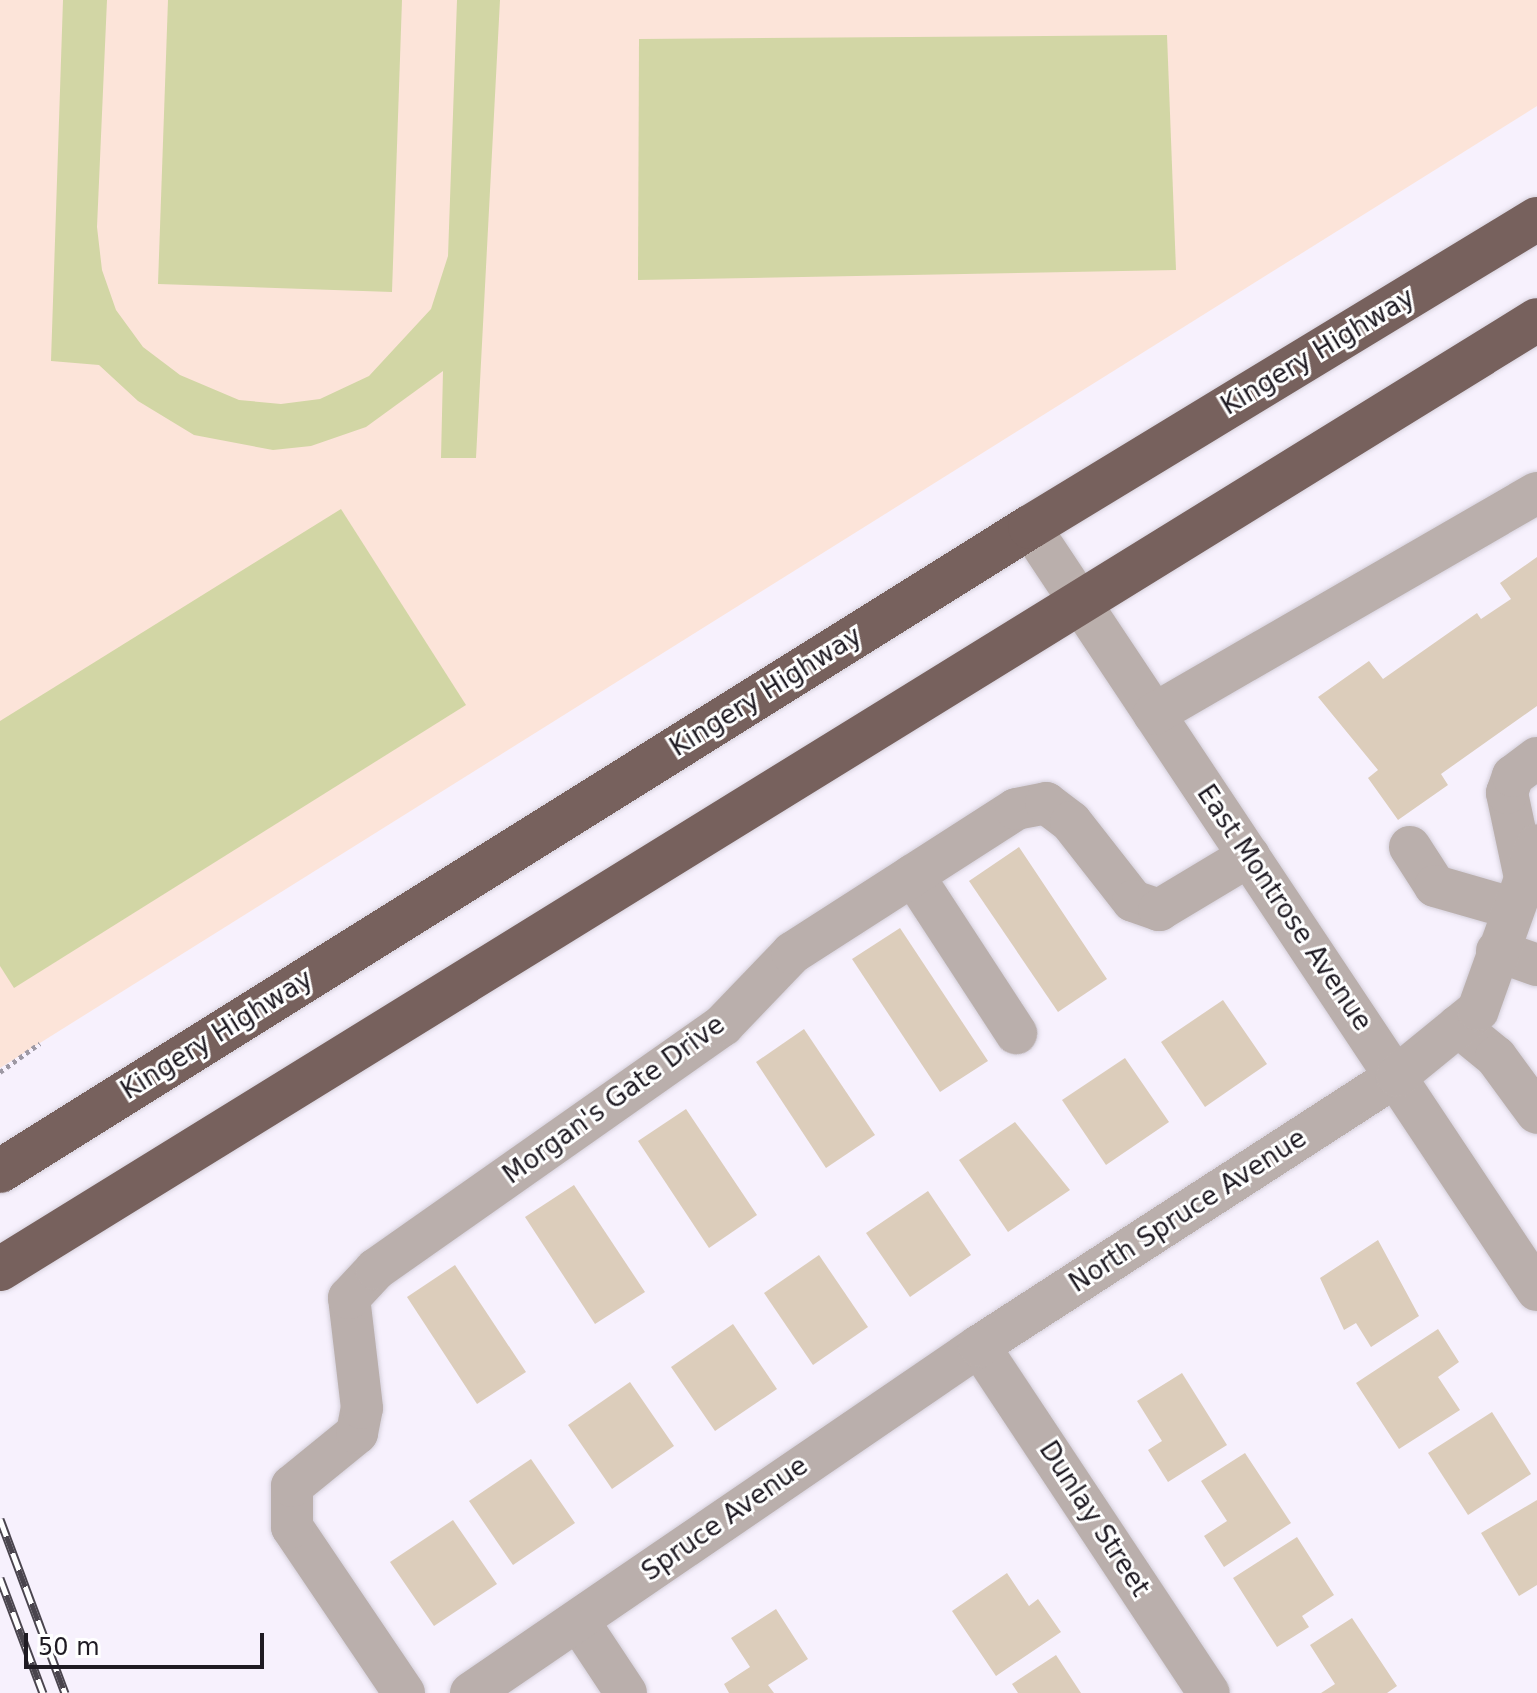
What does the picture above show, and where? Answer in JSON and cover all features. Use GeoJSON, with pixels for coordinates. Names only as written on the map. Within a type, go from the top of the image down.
{"type":"FeatureCollection","features":[{"type":"Feature","properties":{"kind":"highway","name":"Kingery Highway"},"geometry":{"type":"LineString","coordinates":[[0,1171],[1030,527],[1537,219]]}},
{"type":"Feature","properties":{"kind":"highway"},"geometry":{"type":"LineString","coordinates":[[0,1269],[1537,320]]}},
{"type":"Feature","properties":{"kind":"street"},"geometry":{"type":"LineString","coordinates":[[1154,714],[1355,604],[1537,493]]}},
{"type":"Feature","properties":{"kind":"street","name":"East Montrose Avenue"},"geometry":{"type":"LineString","coordinates":[[1030,527],[1537,1290]]}},
{"type":"Feature","properties":{"kind":"street"},"geometry":{"type":"LineString","coordinates":[[1410,847],[1435,886],[1524,875],[1507,793],[1513,776],[1537,758]]}},
{"type":"Feature","properties":{"kind":"street","name":"Morgan's Gate Drive"},"geometry":{"type":"LineString","coordinates":[[404,1693],[292,1527],[292,1486],[357,1433],[362,1408],[349,1298],[376,1269],[723,1025],[792,953],[1016,809],[1046,803],[1099,854],[1133,901],[1159,910],[1249,856]]}},
{"type":"Feature","properties":{"kind":"street"},"geometry":{"type":"LineString","coordinates":[[913,875],[1016,1033]]}},
{"type":"Feature","properties":{"kind":"street","name":"North Spruce Avenue"},"geometry":{"type":"LineString","coordinates":[[979,1346],[1397,1076],[1478,1010],[1524,875]]}},
{"type":"Feature","properties":{"kind":"street"},"geometry":{"type":"LineString","coordinates":[[1497,951],[1537,965]]}},
{"type":"Feature","properties":{"kind":"street"},"geometry":{"type":"LineString","coordinates":[[1458,1026],[1496,1057],[1537,1113]]}},
{"type":"Feature","properties":{"kind":"street","name":"Spruce Avenue"},"geometry":{"type":"LineString","coordinates":[[471,1693],[979,1346]]}},
{"type":"Feature","properties":{"kind":"street","name":"Dunlay Street"},"geometry":{"type":"LineString","coordinates":[[979,1346],[1209,1693]]}},
{"type":"Feature","properties":{"kind":"street"},"geometry":{"type":"LineString","coordinates":[[579,1622],[626,1693]]}},
{"type":"Feature","properties":{"kind":"path"},"geometry":{"type":"LineString","coordinates":[[0,1072],[40,1043]]}},
{"type":"Feature","properties":{"kind":"shaded area"},"geometry":{"type":"Polygon","coordinates":[[[0,0],[1537,0],[1537,106],[0,1068],[0,0]]]}},
{"type":"Feature","properties":{"kind":"green space"},"geometry":{"type":"Polygon","coordinates":[[[63,0],[107,0],[97,227],[102,270],[116,310],[143,347],[180,375],[239,400],[281,404],[320,399],[369,376],[431,309],[448,256],[457,0],[500,0],[476,458],[441,458],[443,371],[366,427],[311,446],[273,450],[194,435],[138,401],[99,365],[51,361],[63,0]]]}},
{"type":"Feature","properties":{"kind":"green space"},"geometry":{"type":"Polygon","coordinates":[[[168,0],[402,0],[392,292],[158,284],[168,0]]]}},
{"type":"Feature","properties":{"kind":"green space"},"geometry":{"type":"Polygon","coordinates":[[[1167,35],[1176,270],[638,280],[639,39],[1167,35]]]}},
{"type":"Feature","properties":{"kind":"green space"},"geometry":{"type":"Polygon","coordinates":[[[341,509],[466,705],[14,988],[0,966],[0,721],[341,509]]]}},
{"type":"Feature","properties":{"kind":"building"},"geometry":{"type":"Polygon","coordinates":[[[1537,557],[1537,706],[1441,774],[1448,785],[1398,820],[1368,778],[1378,770],[1318,697],[1369,661],[1383,679],[1477,613],[1481,619],[1511,599],[1500,583],[1537,557]]]}},
{"type":"Feature","properties":{"kind":"building"},"geometry":{"type":"Polygon","coordinates":[[[1019,847],[1107,979],[1058,1012],[969,881],[1019,847]]]}},
{"type":"Feature","properties":{"kind":"building"},"geometry":{"type":"Polygon","coordinates":[[[900,928],[988,1061],[940,1092],[852,959],[900,928]]]}},
{"type":"Feature","properties":{"kind":"building"},"geometry":{"type":"Polygon","coordinates":[[[1223,1000],[1267,1064],[1205,1107],[1161,1042],[1223,1000]]]}},
{"type":"Feature","properties":{"kind":"building"},"geometry":{"type":"Polygon","coordinates":[[[804,1029],[875,1135],[826,1168],[756,1062],[804,1029]]]}},
{"type":"Feature","properties":{"kind":"building"},"geometry":{"type":"Polygon","coordinates":[[[1125,1058],[1169,1122],[1106,1165],[1062,1100],[1125,1058]]]}},
{"type":"Feature","properties":{"kind":"building"},"geometry":{"type":"Polygon","coordinates":[[[686,1109],[757,1215],[709,1248],[638,1141],[686,1109]]]}},
{"type":"Feature","properties":{"kind":"building"},"geometry":{"type":"Polygon","coordinates":[[[1015,1122],[1070,1190],[1008,1232],[959,1160],[1015,1122]]]}},
{"type":"Feature","properties":{"kind":"building"},"geometry":{"type":"Polygon","coordinates":[[[574,1185],[645,1292],[595,1324],[525,1217],[574,1185]]]}},
{"type":"Feature","properties":{"kind":"building"},"geometry":{"type":"Polygon","coordinates":[[[928,1191],[971,1255],[910,1297],[866,1233],[928,1191]]]}},
{"type":"Feature","properties":{"kind":"building"},"geometry":{"type":"Polygon","coordinates":[[[1378,1240],[1419,1316],[1371,1347],[1356,1323],[1344,1330],[1320,1278],[1378,1240]]]}},
{"type":"Feature","properties":{"kind":"building"},"geometry":{"type":"Polygon","coordinates":[[[819,1255],[868,1327],[813,1365],[764,1293],[819,1255]]]}},
{"type":"Feature","properties":{"kind":"building"},"geometry":{"type":"Polygon","coordinates":[[[455,1265],[526,1372],[477,1404],[407,1297],[455,1265]]]}},
{"type":"Feature","properties":{"kind":"building"},"geometry":{"type":"Polygon","coordinates":[[[733,1324],[777,1389],[715,1431],[671,1367],[733,1324]]]}},
{"type":"Feature","properties":{"kind":"building"},"geometry":{"type":"Polygon","coordinates":[[[1438,1329],[1459,1362],[1438,1377],[1460,1410],[1399,1449],[1356,1383],[1438,1329]]]}},
{"type":"Feature","properties":{"kind":"building"},"geometry":{"type":"Polygon","coordinates":[[[1182,1373],[1227,1445],[1168,1482],[1148,1450],[1162,1441],[1137,1401],[1182,1373]]]}},
{"type":"Feature","properties":{"kind":"building"},"geometry":{"type":"Polygon","coordinates":[[[630,1382],[674,1446],[612,1489],[568,1425],[630,1382]]]}},
{"type":"Feature","properties":{"kind":"building"},"geometry":{"type":"Polygon","coordinates":[[[1492,1412],[1531,1474],[1468,1515],[1428,1453],[1492,1412]]]}},
{"type":"Feature","properties":{"kind":"building"},"geometry":{"type":"Polygon","coordinates":[[[1245,1453],[1291,1523],[1224,1567],[1204,1536],[1227,1521],[1201,1481],[1245,1453]]]}},
{"type":"Feature","properties":{"kind":"building"},"geometry":{"type":"Polygon","coordinates":[[[531,1459],[575,1523],[513,1565],[469,1501],[531,1459]]]}},
{"type":"Feature","properties":{"kind":"building"},"geometry":{"type":"Polygon","coordinates":[[[1537,1500],[1537,1585],[1519,1596],[1481,1533],[1537,1500]]]}},
{"type":"Feature","properties":{"kind":"building"},"geometry":{"type":"Polygon","coordinates":[[[453,1520],[497,1584],[434,1626],[390,1562],[453,1520]]]}},
{"type":"Feature","properties":{"kind":"building"},"geometry":{"type":"Polygon","coordinates":[[[1297,1537],[1334,1595],[1302,1616],[1309,1627],[1277,1647],[1233,1578],[1297,1537]]]}},
{"type":"Feature","properties":{"kind":"building"},"geometry":{"type":"Polygon","coordinates":[[[1007,1573],[1029,1606],[1038,1599],[1061,1632],[996,1676],[952,1611],[1007,1573]]]}},
{"type":"Feature","properties":{"kind":"building"},"geometry":{"type":"Polygon","coordinates":[[[776,1609],[808,1659],[768,1685],[774,1693],[729,1693],[724,1684],[750,1667],[731,1638],[776,1609]]]}},
{"type":"Feature","properties":{"kind":"building"},"geometry":{"type":"Polygon","coordinates":[[[1352,1618],[1397,1686],[1387,1693],[1321,1693],[1335,1684],[1310,1645],[1352,1618]]]}},
{"type":"Feature","properties":{"kind":"building"},"geometry":{"type":"Polygon","coordinates":[[[1056,1655],[1081,1693],[1018,1693],[1012,1684],[1056,1655]]]}},
{"type":"Feature","properties":{"kind":"railway"},"geometry":{"type":"LineString","coordinates":[[0,1519],[65,1693]]}},
{"type":"Feature","properties":{"kind":"railway"},"geometry":{"type":"LineString","coordinates":[[0,1578],[43,1693]]}}]}
